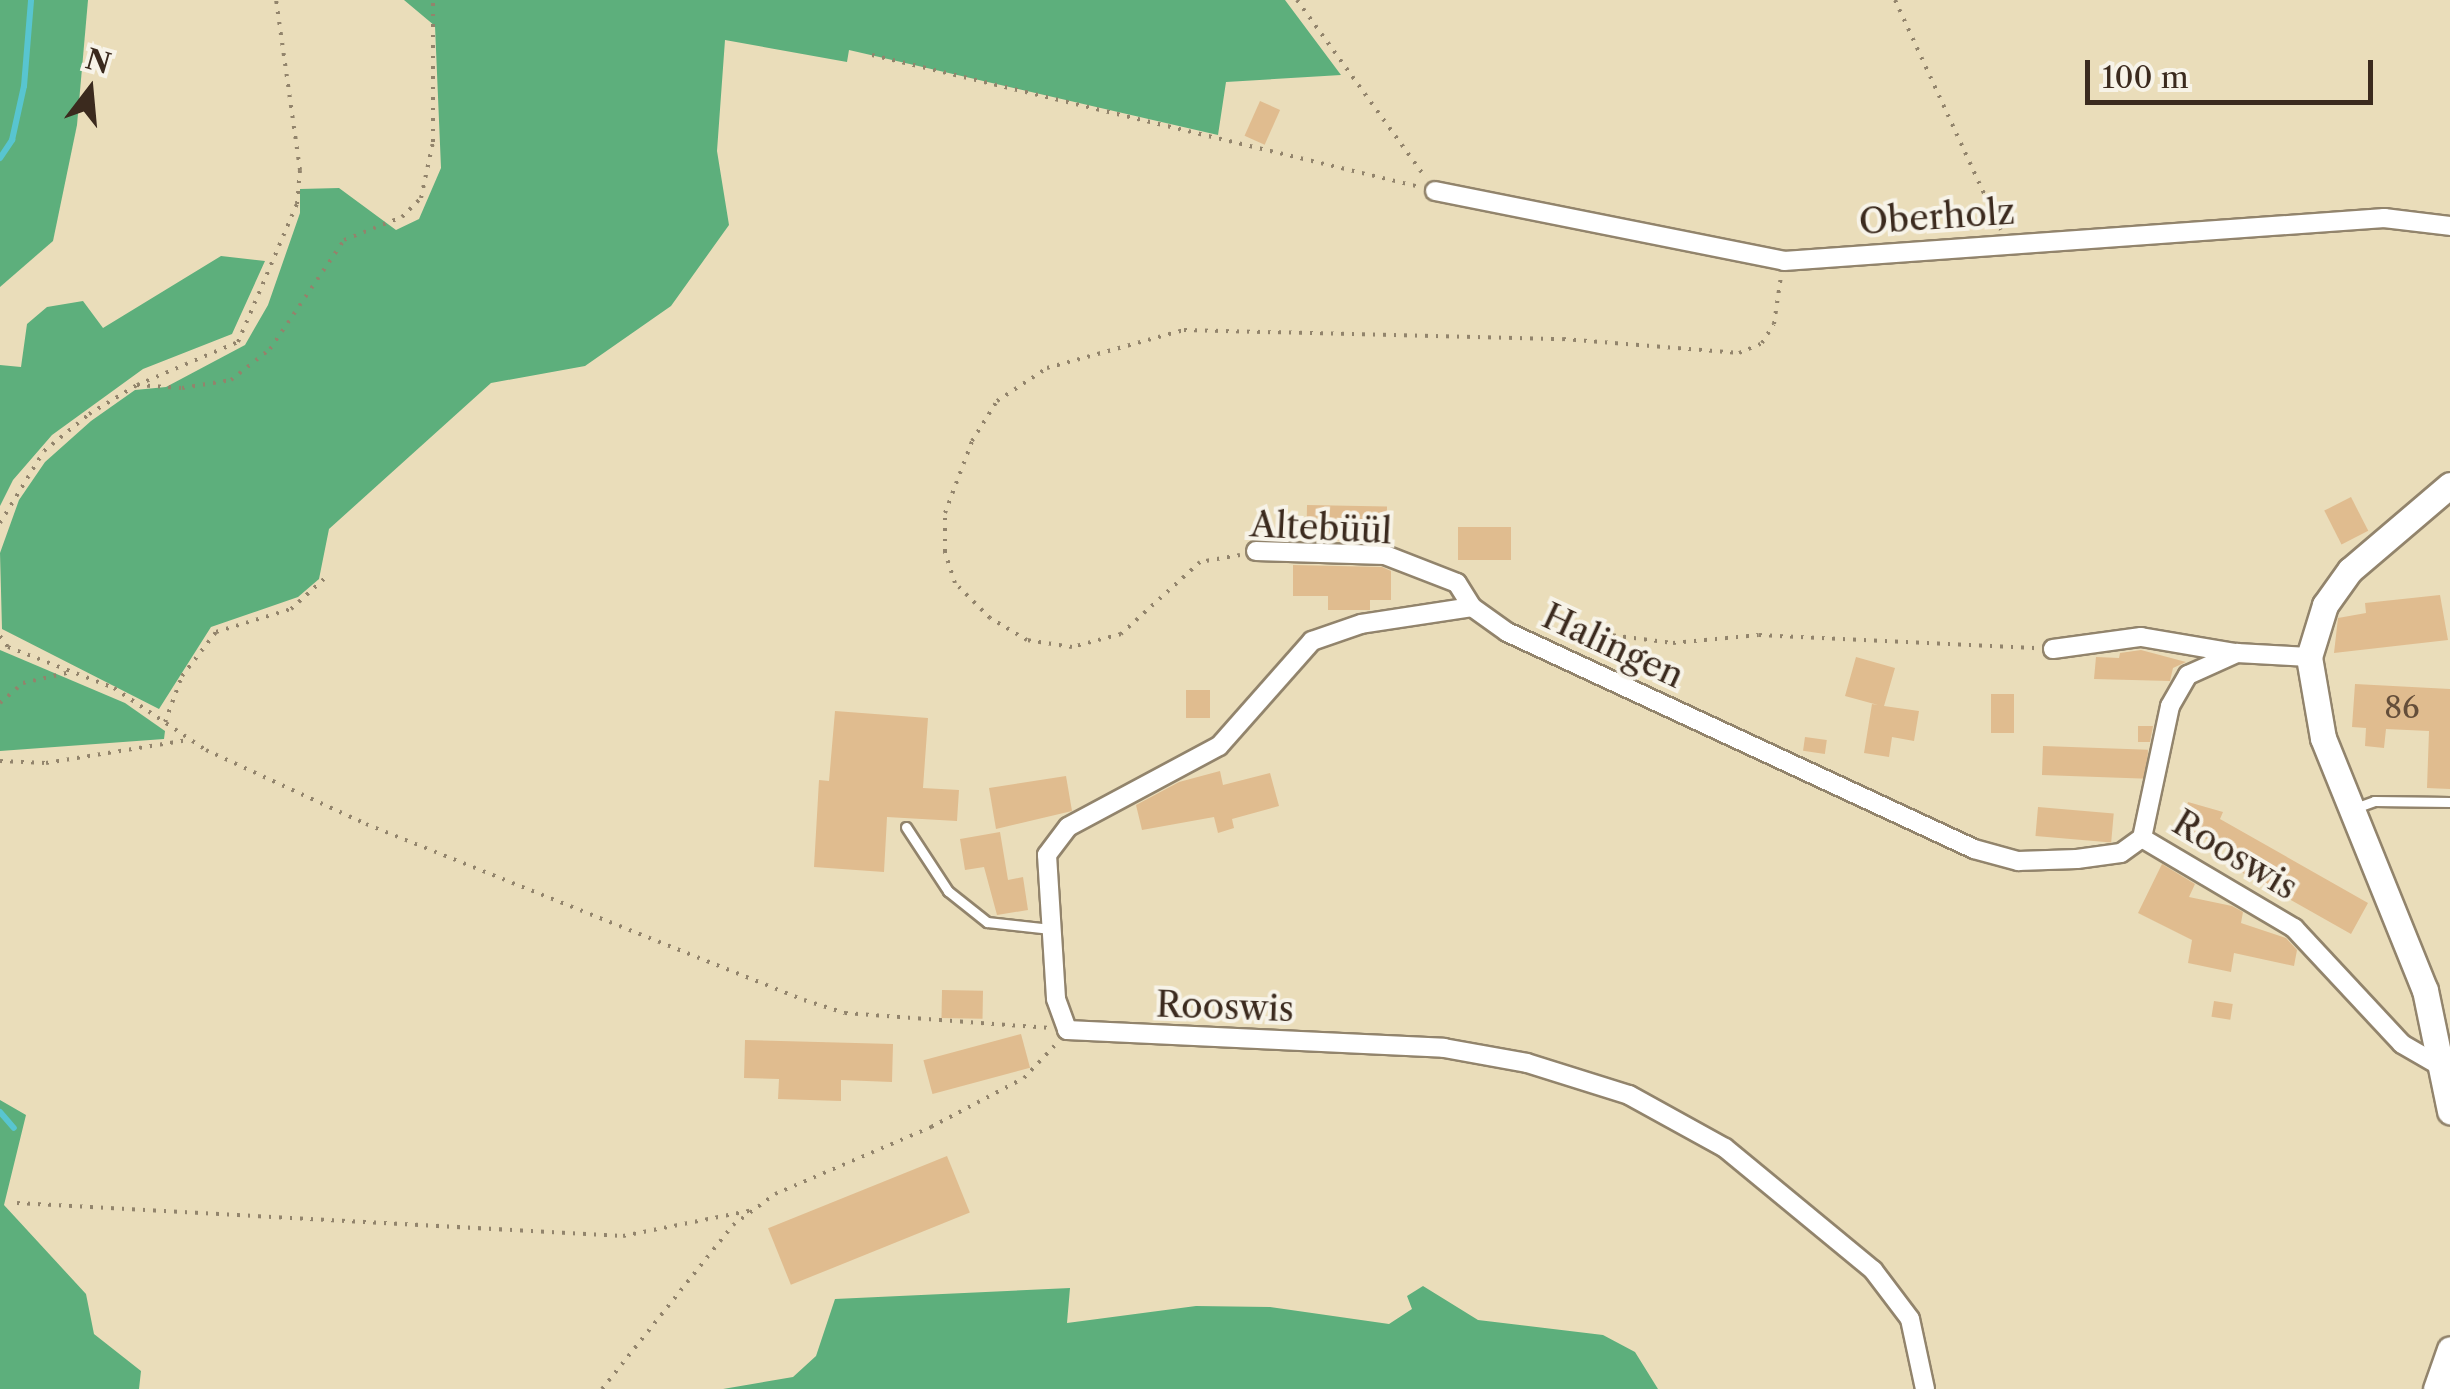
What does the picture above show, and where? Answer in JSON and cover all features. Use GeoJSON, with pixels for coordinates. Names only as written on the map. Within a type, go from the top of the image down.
{"type":"FeatureCollection","features":[{"type":"Feature","properties":{"kind":"street","name":"Oberholz"},"geometry":{"type":"LineString","coordinates":[[1435,191],[1784,261],[2384,218],[2450,226]]}},
{"type":"Feature","properties":{"kind":"street"},"geometry":{"type":"LineString","coordinates":[[2450,485],[2350,570],[2325,605],[2310,657],[2315,712],[2413,955],[2450,1111]]}},
{"type":"Feature","properties":{"kind":"street","name":"Altebüül"},"geometry":{"type":"LineString","coordinates":[[1256,551],[1385,556],[1457,583],[1472,607]]}},
{"type":"Feature","properties":{"kind":"street"},"geometry":{"type":"LineString","coordinates":[[1067,1030],[1056,999],[1047,855],[1068,827],[1219,746],[1312,641],[1362,624],[1472,607]]}},
{"type":"Feature","properties":{"kind":"street","name":"Halingen"},"geometry":{"type":"LineString","coordinates":[[1472,607],[1507,632],[1732,736]]}},
{"type":"Feature","properties":{"kind":"street"},"geometry":{"type":"LineString","coordinates":[[2053,649],[2142,638],[2236,653],[2310,657]]}},
{"type":"Feature","properties":{"kind":"street"},"geometry":{"type":"LineString","coordinates":[[2142,838],[2177,690],[2210,662],[2236,653]]}},
{"type":"Feature","properties":{"kind":"street","name":"Rooswis"},"geometry":{"type":"LineString","coordinates":[[1732,736],[1974,850],[2018,861],[2121,853],[2142,838],[2294,928],[2402,1044],[2442,1067]]}},
{"type":"Feature","properties":{"kind":"street","name":"Rooswis"},"geometry":{"type":"LineString","coordinates":[[1067,1030],[1444,1048],[1527,1063],[1629,1095],[1725,1148],[1873,1270],[1910,1319],[1924,1389]]}},
{"type":"Feature","properties":{"kind":"street"},"geometry":{"type":"LineString","coordinates":[[2436,1389],[2450,1349]]}},
{"type":"Feature","properties":{"kind":"lane"},"geometry":{"type":"LineString","coordinates":[[2353,808],[2374,802],[2450,802]]}},
{"type":"Feature","properties":{"kind":"lane"},"geometry":{"type":"LineString","coordinates":[[906,827],[948,891],[987,922],[1051,929]]}},
{"type":"Feature","properties":{"kind":"path"},"geometry":{"type":"LineString","coordinates":[[0,523],[44,452],[138,385],[238,342],[297,204],[300,170],[276,0]]}},
{"type":"Feature","properties":{"kind":"path"},"geometry":{"type":"LineString","coordinates":[[138,385],[182,388],[231,380],[270,350],[344,240],[402,217],[421,198],[433,142],[432,0]]}},
{"type":"Feature","properties":{"kind":"path"},"geometry":{"type":"LineString","coordinates":[[1296,0],[1435,191]]}},
{"type":"Feature","properties":{"kind":"path"},"geometry":{"type":"LineString","coordinates":[[1894,0],[2007,243]]}},
{"type":"Feature","properties":{"kind":"path"},"geometry":{"type":"LineString","coordinates":[[872,55],[1435,191]]}},
{"type":"Feature","properties":{"kind":"path","name":"Altebüül"},"geometry":{"type":"LineString","coordinates":[[1256,551],[1200,562],[1121,634],[1072,647],[1026,640],[990,618],[955,583],[945,552],[945,514],[972,442],[997,401],[1048,368],[1184,330],[1563,338],[1739,353],[1762,343],[1774,324],[1784,261]]}},
{"type":"Feature","properties":{"kind":"path"},"geometry":{"type":"LineString","coordinates":[[165,722],[182,676],[216,632],[291,610],[325,578]]}},
{"type":"Feature","properties":{"kind":"path"},"geometry":{"type":"LineString","coordinates":[[1538,625],[1673,643],[1760,635],[2053,649]]}},
{"type":"Feature","properties":{"kind":"path"},"geometry":{"type":"LineString","coordinates":[[0,636],[8,647],[114,688],[188,740],[366,824],[804,1000],[845,1012],[1067,1030]]}},
{"type":"Feature","properties":{"kind":"path"},"geometry":{"type":"LineString","coordinates":[[0,703],[23,683],[71,672]]}},
{"type":"Feature","properties":{"kind":"path"},"geometry":{"type":"LineString","coordinates":[[0,761],[46,762],[188,740]]}},
{"type":"Feature","properties":{"kind":"path"},"geometry":{"type":"LineString","coordinates":[[602,1389],[733,1225],[753,1210],[1024,1078],[1067,1030]]}},
{"type":"Feature","properties":{"kind":"path"},"geometry":{"type":"LineString","coordinates":[[17,1202],[623,1236],[753,1210]]}},
{"type":"Feature","properties":{"kind":"green space"},"geometry":{"type":"Polygon","coordinates":[[[0,0],[88,0],[77,125],[53,241],[0,287],[0,0]]]}},
{"type":"Feature","properties":{"kind":"green space"},"geometry":{"type":"Polygon","coordinates":[[[404,0],[1285,0],[1341,75],[1226,82],[1218,135],[849,50],[847,62],[725,40],[717,151],[729,225],[671,306],[585,366],[491,383],[329,529],[319,579],[298,597],[211,627],[159,709],[2,629],[0,553],[19,500],[45,462],[91,421],[135,390],[166,387],[245,345],[268,305],[300,213],[300,189],[339,188],[396,230],[419,219],[441,168],[435,26],[404,0]]]}},
{"type":"Feature","properties":{"kind":"green space"},"geometry":{"type":"Polygon","coordinates":[[[221,256],[265,261],[232,334],[143,369],[52,435],[13,480],[0,506],[0,365],[21,367],[27,324],[47,307],[83,301],[103,328],[221,256]]]}},
{"type":"Feature","properties":{"kind":"green space"},"geometry":{"type":"Polygon","coordinates":[[[0,650],[125,703],[165,731],[164,739],[0,751],[0,650]]]}},
{"type":"Feature","properties":{"kind":"green space"},"geometry":{"type":"Polygon","coordinates":[[[0,1100],[26,1115],[4,1205],[86,1294],[94,1334],[141,1371],[139,1389],[0,1389],[0,1100]]]}},
{"type":"Feature","properties":{"kind":"green space"},"geometry":{"type":"Polygon","coordinates":[[[1423,1286],[1478,1320],[1603,1335],[1635,1352],[1658,1389],[723,1389],[793,1377],[816,1356],[835,1299],[1070,1288],[1067,1323],[1196,1306],[1270,1307],[1389,1324],[1412,1309],[1407,1296],[1423,1286]]]}},
{"type":"Feature","properties":{"kind":"building"},"geometry":{"type":"Polygon","coordinates":[[[1260,101],[1280,110],[1265,145],[1245,136],[1260,101]]]}},
{"type":"Feature","properties":{"kind":"building"},"geometry":{"type":"Polygon","coordinates":[[[2351,497],[2368,531],[2342,544],[2324,511],[2351,497]]]}},
{"type":"Feature","properties":{"kind":"building"},"geometry":{"type":"Polygon","coordinates":[[[1307,505],[1387,506],[1386,541],[1306,540],[1307,505]]]}},
{"type":"Feature","properties":{"kind":"building"},"geometry":{"type":"Polygon","coordinates":[[[1458,527],[1511,527],[1511,560],[1458,560],[1458,527]]]}},
{"type":"Feature","properties":{"kind":"building"},"geometry":{"type":"Polygon","coordinates":[[[1293,565],[1382,567],[1391,571],[1391,600],[1370,600],[1370,610],[1328,610],[1328,596],[1293,596],[1293,565]]]}},
{"type":"Feature","properties":{"kind":"building"},"geometry":{"type":"Polygon","coordinates":[[[2440,595],[2448,640],[2334,653],[2338,618],[2366,613],[2365,603],[2440,595]]]}},
{"type":"Feature","properties":{"kind":"building"},"geometry":{"type":"Polygon","coordinates":[[[2141,650],[2186,662],[2173,668],[2170,681],[2094,679],[2096,657],[2119,658],[2120,653],[2141,650]]]}},
{"type":"Feature","properties":{"kind":"building"},"geometry":{"type":"Polygon","coordinates":[[[1856,657],[1895,668],[1884,706],[1919,711],[1914,741],[1892,737],[1889,757],[1864,753],[1872,704],[1878,705],[1845,696],[1856,657]]]}},
{"type":"Feature","properties":{"kind":"building"},"geometry":{"type":"Polygon","coordinates":[[[2355,684],[2450,689],[2450,789],[2427,788],[2429,731],[2386,729],[2384,748],[2365,746],[2366,728],[2352,727],[2355,684]]]}},
{"type":"Feature","properties":{"kind":"building"},"geometry":{"type":"Polygon","coordinates":[[[1186,690],[1210,690],[1210,718],[1186,718],[1186,690]]]}},
{"type":"Feature","properties":{"kind":"building"},"geometry":{"type":"Polygon","coordinates":[[[1991,694],[2014,694],[2014,733],[1991,733],[1991,694]]]}},
{"type":"Feature","properties":{"kind":"building"},"geometry":{"type":"Polygon","coordinates":[[[835,711],[928,718],[923,788],[959,790],[957,821],[887,817],[884,872],[814,867],[819,780],[829,781],[835,711]]]}},
{"type":"Feature","properties":{"kind":"building"},"geometry":{"type":"Polygon","coordinates":[[[2138,726],[2153,726],[2150,742],[2138,742],[2138,726]]]}},
{"type":"Feature","properties":{"kind":"building"},"geometry":{"type":"Polygon","coordinates":[[[1805,737],[1827,740],[1825,754],[1803,751],[1805,737]]]}},
{"type":"Feature","properties":{"kind":"building"},"geometry":{"type":"Polygon","coordinates":[[[2043,746],[2148,750],[2147,779],[2042,775],[2043,746]]]}},
{"type":"Feature","properties":{"kind":"building"},"geometry":{"type":"Polygon","coordinates":[[[1220,771],[1223,785],[1270,773],[1279,806],[1232,819],[1234,828],[1218,833],[1214,817],[1142,830],[1136,805],[1179,782],[1220,771]]]}},
{"type":"Feature","properties":{"kind":"building"},"geometry":{"type":"Polygon","coordinates":[[[1066,776],[1072,811],[996,829],[989,788],[1066,776]]]}},
{"type":"Feature","properties":{"kind":"building"},"geometry":{"type":"Polygon","coordinates":[[[2188,802],[2223,812],[2220,819],[2368,903],[2351,934],[2225,863],[2234,847],[2180,831],[2188,802]]]}},
{"type":"Feature","properties":{"kind":"building"},"geometry":{"type":"Polygon","coordinates":[[[2038,807],[2114,814],[2111,843],[2035,836],[2038,807]]]}},
{"type":"Feature","properties":{"kind":"building"},"geometry":{"type":"Polygon","coordinates":[[[1000,832],[1008,880],[1023,877],[1028,910],[997,915],[984,867],[965,870],[960,839],[1000,832]]]}},
{"type":"Feature","properties":{"kind":"building"},"geometry":{"type":"Polygon","coordinates":[[[2162,864],[2195,884],[2189,897],[2232,906],[2243,912],[2241,923],[2286,938],[2297,950],[2294,966],[2234,953],[2231,972],[2188,963],[2192,940],[2138,913],[2162,864]]]}},
{"type":"Feature","properties":{"kind":"building"},"geometry":{"type":"Polygon","coordinates":[[[942,990],[983,991],[983,1019],[942,1018],[942,990]]]}},
{"type":"Feature","properties":{"kind":"building"},"geometry":{"type":"Polygon","coordinates":[[[2214,1001],[2233,1004],[2230,1020],[2211,1017],[2214,1001]]]}},
{"type":"Feature","properties":{"kind":"building"},"geometry":{"type":"Polygon","coordinates":[[[1021,1034],[1030,1068],[933,1094],[923,1060],[1021,1034]]]}},
{"type":"Feature","properties":{"kind":"building"},"geometry":{"type":"Polygon","coordinates":[[[745,1040],[893,1044],[892,1082],[841,1080],[841,1101],[778,1099],[779,1079],[744,1078],[745,1040]]]}},
{"type":"Feature","properties":{"kind":"building"},"geometry":{"type":"Polygon","coordinates":[[[947,1156],[970,1213],[791,1285],[768,1228],[947,1156]]]}},
{"type":"Feature","properties":{"kind":"waterway"},"geometry":{"type":"LineString","coordinates":[[0,158],[12,140],[24,86],[31,0]]}},
{"type":"Feature","properties":{"kind":"waterway"},"geometry":{"type":"LineString","coordinates":[[0,1112],[14,1128]]}}]}
